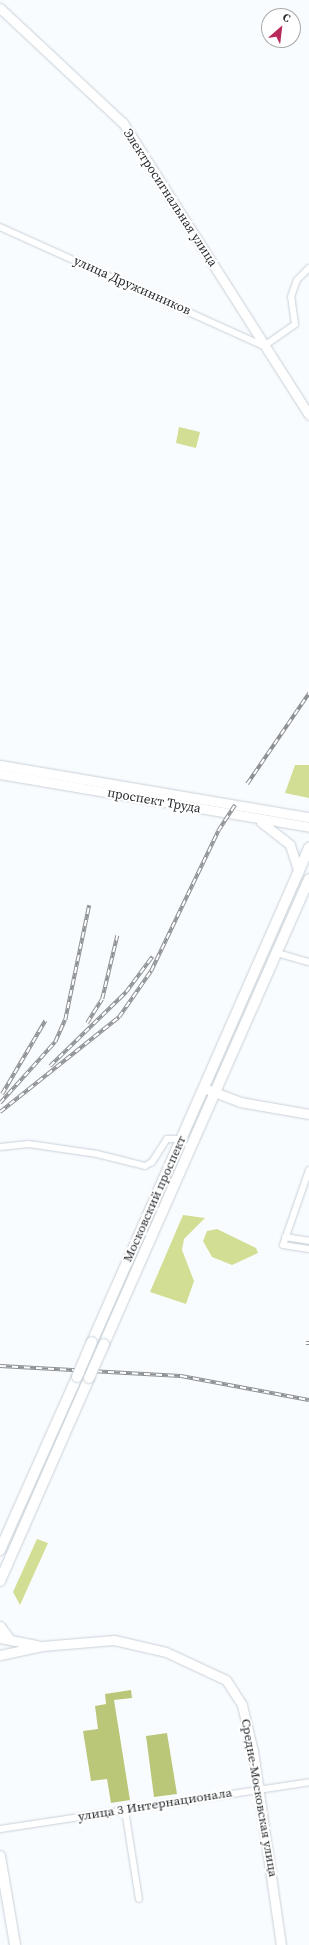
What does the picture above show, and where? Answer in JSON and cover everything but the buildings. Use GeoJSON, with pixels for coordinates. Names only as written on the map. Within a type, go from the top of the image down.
{"type":"FeatureCollection","features":[{"type":"Feature","properties":{"kind":"main road","name":"Московский проспект"},"geometry":{"type":"LineString","coordinates":[[0,1550],[309,848]]}},
{"type":"Feature","properties":{"kind":"main road","name":"Московский проспект"},"geometry":{"type":"LineString","coordinates":[[0,1581],[309,880]]}},
{"type":"Feature","properties":{"kind":"main road"},"geometry":{"type":"LineString","coordinates":[[0,1856],[15,1945]]}},
{"type":"Feature","properties":{"kind":"street","name":"Электросигнальная улица"},"geometry":{"type":"LineString","coordinates":[[0,8],[123,123],[309,415]]}},
{"type":"Feature","properties":{"kind":"street","name":"улица Дружинников"},"geometry":{"type":"LineString","coordinates":[[0,227],[264,346]]}},
{"type":"Feature","properties":{"kind":"street"},"geometry":{"type":"LineString","coordinates":[[264,346],[295,324],[291,297],[297,280],[309,268]]}},
{"type":"Feature","properties":{"kind":"street","name":"проспект Труда"},"geometry":{"type":"LineString","coordinates":[[0,765],[309,817]]}},
{"type":"Feature","properties":{"kind":"street","name":"проспект Труда"},"geometry":{"type":"LineString","coordinates":[[0,774],[309,827]]}},
{"type":"Feature","properties":{"kind":"street"},"geometry":{"type":"LineString","coordinates":[[253,818],[270,827],[290,845],[299,872]]}},
{"type":"Feature","properties":{"kind":"street"},"geometry":{"type":"LineString","coordinates":[[277,953],[309,962]]}},
{"type":"Feature","properties":{"kind":"street"},"geometry":{"type":"LineString","coordinates":[[204,1088],[240,1102],[309,1114]]}},
{"type":"Feature","properties":{"kind":"street"},"geometry":{"type":"LineString","coordinates":[[0,1147],[29,1144],[97,1154],[145,1166],[152,1162],[167,1139],[182,1139]]}},
{"type":"Feature","properties":{"kind":"street"},"geometry":{"type":"LineString","coordinates":[[309,1170],[283,1244],[309,1249]]}},
{"type":"Feature","properties":{"kind":"street"},"geometry":{"type":"LineString","coordinates":[[285,1237],[309,1242]]}},
{"type":"Feature","properties":{"kind":"street"},"geometry":{"type":"LineString","coordinates":[[0,1626],[10,1640],[2,1655]]}},
{"type":"Feature","properties":{"kind":"street","name":"Средне-Московская улица"},"geometry":{"type":"LineString","coordinates":[[0,1638],[42,1646]]}},
{"type":"Feature","properties":{"kind":"street","name":"Средне-Московская улица"},"geometry":{"type":"LineString","coordinates":[[2,1655],[42,1646],[101,1640],[138,1644],[208,1669],[226,1680],[243,1710],[259,1787],[282,1945]]}},
{"type":"Feature","properties":{"kind":"street","name":"улица 3 Интернационала"},"geometry":{"type":"LineString","coordinates":[[0,1829],[125,1810],[259,1787],[309,1782]]}},
{"type":"Feature","properties":{"kind":"street"},"geometry":{"type":"LineString","coordinates":[[125,1810],[139,1900]]}},
{"type":"Feature","properties":{"kind":"green space"},"geometry":{"type":"Polygon","coordinates":[[[179,427],[200,432],[196,448],[176,443],[179,427]]]}},
{"type":"Feature","properties":{"kind":"green space"},"geometry":{"type":"Polygon","coordinates":[[[295,765],[309,765],[309,798],[285,793],[295,765]]]}},
{"type":"Feature","properties":{"kind":"green space"},"geometry":{"type":"Polygon","coordinates":[[[183,1215],[205,1218],[184,1239],[182,1250],[194,1281],[186,1304],[150,1292],[183,1215]]]}},
{"type":"Feature","properties":{"kind":"green space"},"geometry":{"type":"Polygon","coordinates":[[[217,1229],[256,1248],[258,1253],[232,1265],[212,1257],[203,1241],[207,1231],[217,1229]]]}},
{"type":"Feature","properties":{"kind":"green space"},"geometry":{"type":"Polygon","coordinates":[[[37,1539],[48,1543],[20,1605],[13,1592],[37,1539]]]}},
{"type":"Feature","properties":{"kind":"green space"},"geometry":{"type":"Polygon","coordinates":[[[131,1690],[132,1698],[114,1700],[130,1800],[111,1803],[107,1779],[91,1781],[83,1731],[98,1729],[95,1706],[106,1704],[105,1694],[131,1690]]]}},
{"type":"Feature","properties":{"kind":"green space"},"geometry":{"type":"Polygon","coordinates":[[[167,1733],[177,1794],[154,1797],[146,1736],[167,1733]]]}},
{"type":"Feature","properties":{"kind":"railway"},"geometry":{"type":"LineString","coordinates":[[247,784],[309,693]]}},
{"type":"Feature","properties":{"kind":"railway"},"geometry":{"type":"LineString","coordinates":[[0,1112],[119,1017],[151,971],[218,831],[235,805]]}},
{"type":"Feature","properties":{"kind":"railway"},"geometry":{"type":"LineString","coordinates":[[0,1103],[55,1042],[65,1020],[89,905]]}},
{"type":"Feature","properties":{"kind":"railway"},"geometry":{"type":"LineString","coordinates":[[87,1023],[102,999],[117,936]]}},
{"type":"Feature","properties":{"kind":"railway"},"geometry":{"type":"LineString","coordinates":[[50,1066],[126,992],[152,957]]}},
{"type":"Feature","properties":{"kind":"railway"},"geometry":{"type":"LineString","coordinates":[[2,1094],[45,1021]]}},
{"type":"Feature","properties":{"kind":"railway"},"geometry":{"type":"LineString","coordinates":[[0,1366],[181,1376],[309,1400]]}}]}
